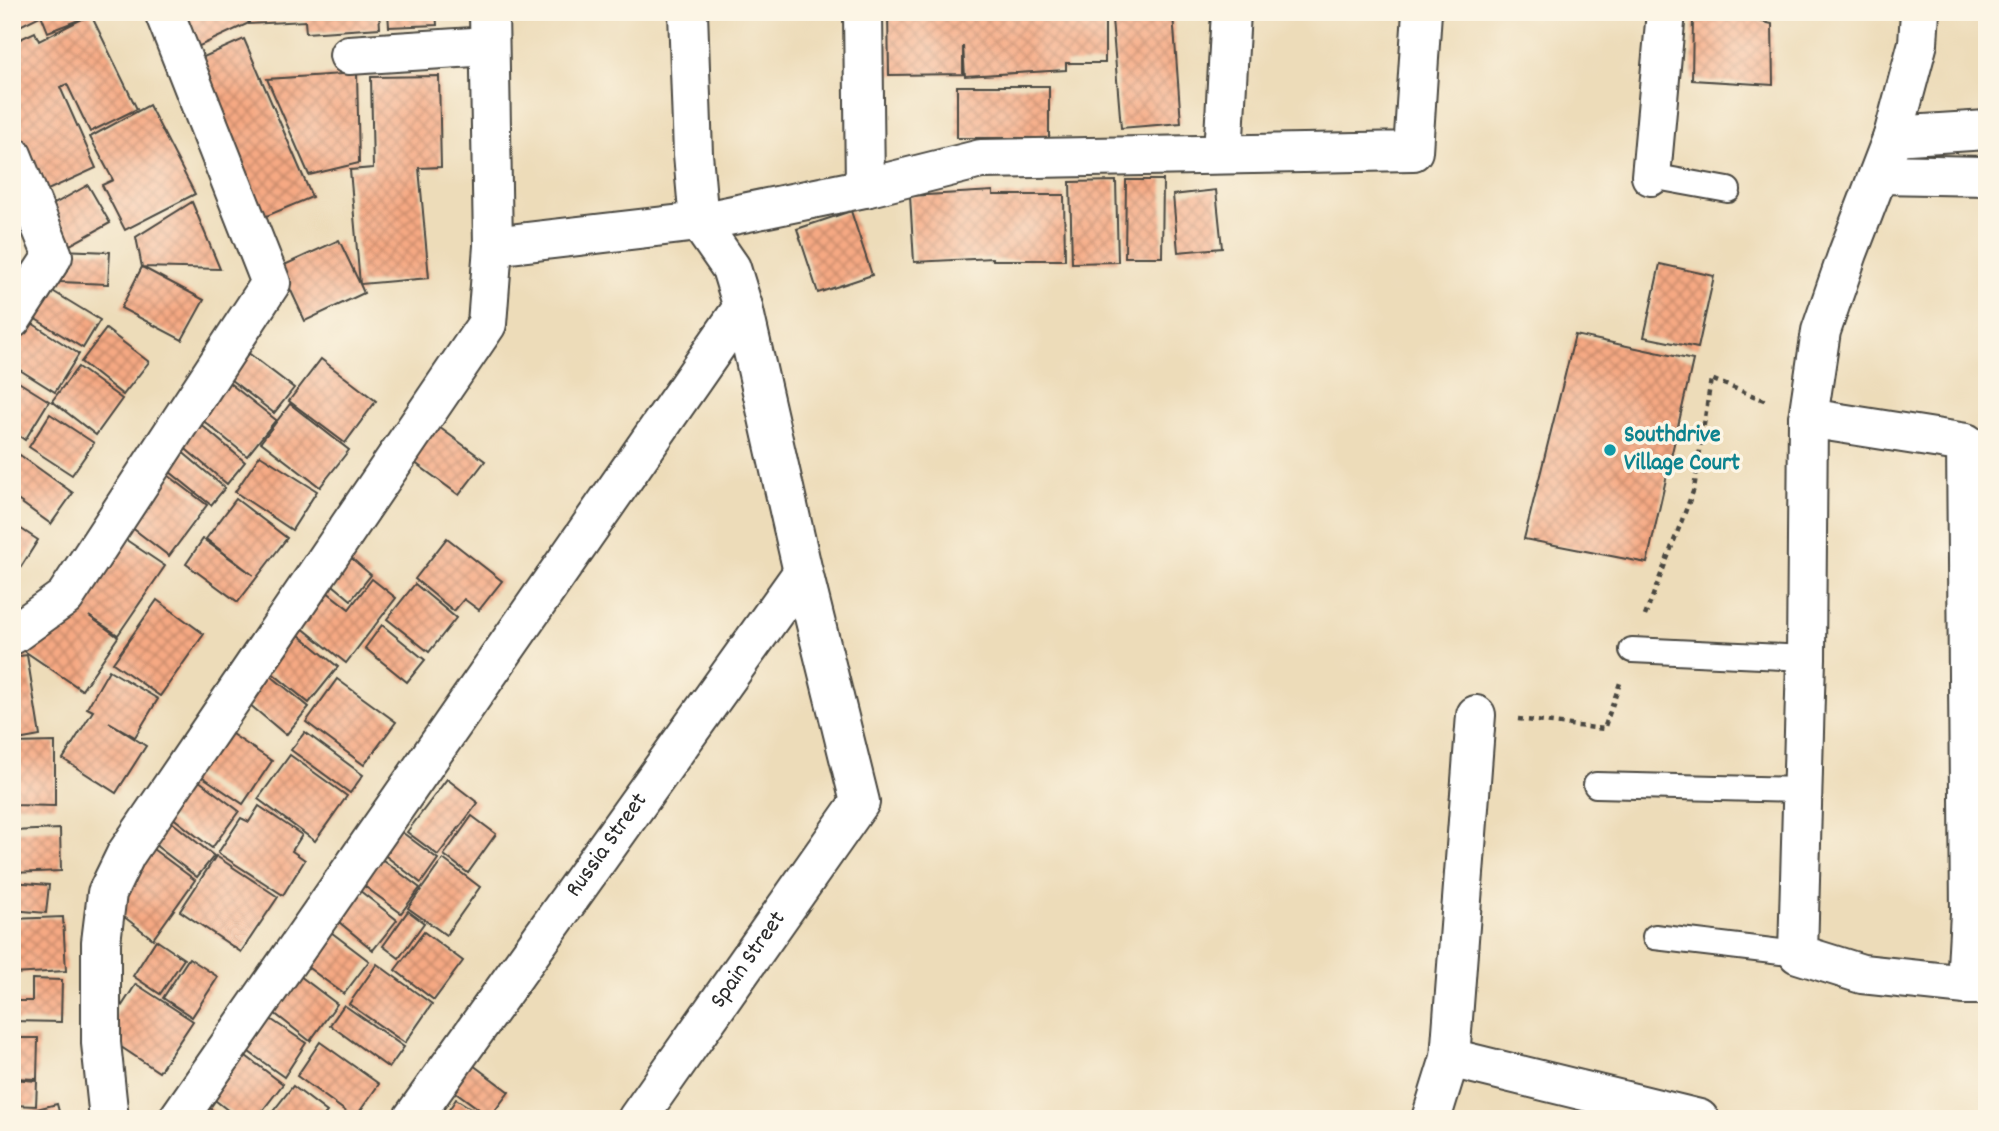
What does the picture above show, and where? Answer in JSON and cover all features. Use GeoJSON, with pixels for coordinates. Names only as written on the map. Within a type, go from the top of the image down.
{"type":"FeatureCollection","features":[{"type":"Feature","properties":{"kind":"street"},"geometry":{"type":"LineString","coordinates":[[12,635],[65,597],[271,283],[164,12]]}},
{"type":"Feature","properties":{"kind":"street"},"geometry":{"type":"LineString","coordinates":[[688,12],[692,155],[699,222],[731,268],[743,307],[803,572]]}},
{"type":"Feature","properties":{"kind":"street"},"geometry":{"type":"LineString","coordinates":[[863,12],[865,188]]}},
{"type":"Feature","properties":{"kind":"street"},"geometry":{"type":"LineString","coordinates":[[1223,155],[1231,12]]}},
{"type":"Feature","properties":{"kind":"street"},"geometry":{"type":"LineString","coordinates":[[493,246],[699,222],[865,188],[981,159],[1413,151],[1422,12]]}},
{"type":"Feature","properties":{"kind":"street"},"geometry":{"type":"LineString","coordinates":[[1651,176],[1665,12]]}},
{"type":"Feature","properties":{"kind":"street"},"geometry":{"type":"LineString","coordinates":[[1808,418],[1966,443],[1970,900],[1976,985],[1862,974],[1798,954],[1806,658],[1808,418],[1821,331],[1893,136],[1918,43],[1920,12]]}},
{"type":"Feature","properties":{"kind":"street"},"geometry":{"type":"LineString","coordinates":[[109,1119],[101,1044],[101,942],[107,893],[127,854],[487,324],[493,246],[489,29],[349,55]]}},
{"type":"Feature","properties":{"kind":"street"},"geometry":{"type":"LineString","coordinates":[[1893,136],[1987,131]]}},
{"type":"Feature","properties":{"kind":"street"},"geometry":{"type":"LineString","coordinates":[[12,155],[53,256],[12,319]]}},
{"type":"Feature","properties":{"kind":"street"},"geometry":{"type":"LineString","coordinates":[[1879,174],[1987,176]]}},
{"type":"Feature","properties":{"kind":"street"},"geometry":{"type":"LineString","coordinates":[[178,1119],[743,307]]}},
{"type":"Feature","properties":{"kind":"street","name":"Spain Street"},"geometry":{"type":"LineString","coordinates":[[637,1119],[860,802],[803,572]]}},
{"type":"Feature","properties":{"kind":"street","name":"Russia Street"},"geometry":{"type":"LineString","coordinates":[[412,1119],[803,572]]}},
{"type":"Feature","properties":{"kind":"street"},"geometry":{"type":"LineString","coordinates":[[1431,1119],[1450,1058],[1476,715]]}},
{"type":"Feature","properties":{"kind":"street"},"geometry":{"type":"LineString","coordinates":[[1450,1058],[1699,1119]]}},
{"type":"Feature","properties":{"kind":"lane"},"geometry":{"type":"LineString","coordinates":[[1651,176],[1728,190]]}},
{"type":"Feature","properties":{"kind":"lane"},"geometry":{"type":"LineString","coordinates":[[1632,650],[1806,658]]}},
{"type":"Feature","properties":{"kind":"lane"},"geometry":{"type":"LineString","coordinates":[[1596,785],[1802,790]]}},
{"type":"Feature","properties":{"kind":"lane"},"geometry":{"type":"LineString","coordinates":[[1655,937],[1798,954]]}},
{"type":"Feature","properties":{"kind":"path"},"geometry":{"type":"LineString","coordinates":[[1476,715],[1604,729],[1694,489],[1711,379],[1808,418]]}},
{"type":"Feature","properties":{"kind":"building"},"geometry":{"type":"Polygon","coordinates":[[[12,12],[39,12],[40,16],[12,30],[12,12]]]}},
{"type":"Feature","properties":{"kind":"building"},"geometry":{"type":"Polygon","coordinates":[[[40,12],[97,12],[91,15],[137,109],[90,132],[67,84],[60,87],[96,168],[39,194],[12,135],[12,43],[35,32],[39,41],[86,17],[48,32],[40,12]]]}},
{"type":"Feature","properties":{"kind":"building"},"geometry":{"type":"Polygon","coordinates":[[[188,12],[244,12],[249,23],[193,49],[178,17],[188,12]]]}},
{"type":"Feature","properties":{"kind":"building"},"geometry":{"type":"Polygon","coordinates":[[[249,12],[379,12],[380,28],[306,33],[305,21],[249,24],[249,12]]]}},
{"type":"Feature","properties":{"kind":"building"},"geometry":{"type":"Polygon","coordinates":[[[388,12],[436,12],[437,25],[389,27],[388,12]]]}},
{"type":"Feature","properties":{"kind":"building"},"geometry":{"type":"Polygon","coordinates":[[[888,12],[1105,12],[1105,63],[1066,63],[1066,70],[965,76],[963,46],[963,74],[889,75],[888,12]]]}},
{"type":"Feature","properties":{"kind":"building"},"geometry":{"type":"Polygon","coordinates":[[[1173,14],[1181,123],[1121,128],[1112,19],[1173,14]]]}},
{"type":"Feature","properties":{"kind":"building"},"geometry":{"type":"Polygon","coordinates":[[[1732,15],[1772,24],[1773,85],[1692,80],[1693,16],[1732,15]]]}},
{"type":"Feature","properties":{"kind":"building"},"geometry":{"type":"Polygon","coordinates":[[[244,39],[312,197],[257,220],[190,63],[244,39]]]}},
{"type":"Feature","properties":{"kind":"building"},"geometry":{"type":"Polygon","coordinates":[[[357,73],[359,163],[309,175],[267,79],[357,73]]]}},
{"type":"Feature","properties":{"kind":"building"},"geometry":{"type":"Polygon","coordinates":[[[439,76],[441,167],[419,168],[429,278],[360,284],[350,170],[373,168],[371,77],[439,76]]]}},
{"type":"Feature","properties":{"kind":"building"},"geometry":{"type":"Polygon","coordinates":[[[957,86],[1049,86],[1049,138],[957,138],[957,86]]]}},
{"type":"Feature","properties":{"kind":"building"},"geometry":{"type":"Polygon","coordinates":[[[149,105],[195,194],[125,230],[102,185],[113,180],[90,137],[149,105]]]}},
{"type":"Feature","properties":{"kind":"building"},"geometry":{"type":"Polygon","coordinates":[[[1126,180],[1163,180],[1162,257],[1125,257],[1126,180]]]}},
{"type":"Feature","properties":{"kind":"building"},"geometry":{"type":"Polygon","coordinates":[[[1116,181],[1118,262],[1072,263],[1070,182],[1116,181]]]}},
{"type":"Feature","properties":{"kind":"building"},"geometry":{"type":"Polygon","coordinates":[[[88,185],[110,223],[63,249],[42,211],[88,185]]]}},
{"type":"Feature","properties":{"kind":"building"},"geometry":{"type":"Polygon","coordinates":[[[1216,190],[1222,248],[1178,252],[1173,195],[1216,190]]]}},
{"type":"Feature","properties":{"kind":"building"},"geometry":{"type":"Polygon","coordinates":[[[993,191],[993,195],[1064,195],[1065,260],[993,258],[914,262],[910,196],[993,191]]]}},
{"type":"Feature","properties":{"kind":"building"},"geometry":{"type":"Polygon","coordinates":[[[192,202],[220,269],[142,267],[136,237],[192,202]]]}},
{"type":"Feature","properties":{"kind":"building"},"geometry":{"type":"Polygon","coordinates":[[[851,211],[872,275],[818,293],[797,229],[851,211]]]}},
{"type":"Feature","properties":{"kind":"building"},"geometry":{"type":"Polygon","coordinates":[[[339,240],[364,293],[305,321],[280,267],[339,240]]]}},
{"type":"Feature","properties":{"kind":"building"},"geometry":{"type":"Polygon","coordinates":[[[61,250],[110,252],[108,284],[60,282],[61,250]]]}},
{"type":"Feature","properties":{"kind":"building"},"geometry":{"type":"Polygon","coordinates":[[[1660,264],[1714,276],[1698,348],[1644,337],[1660,264]]]}},
{"type":"Feature","properties":{"kind":"building"},"geometry":{"type":"Polygon","coordinates":[[[142,267],[204,300],[182,340],[121,308],[142,267]]]}},
{"type":"Feature","properties":{"kind":"building"},"geometry":{"type":"Polygon","coordinates":[[[41,284],[100,320],[83,348],[24,312],[41,284]]]}},
{"type":"Feature","properties":{"kind":"building"},"geometry":{"type":"Polygon","coordinates":[[[21,316],[79,354],[55,392],[12,365],[12,331],[21,316]]]}},
{"type":"Feature","properties":{"kind":"building"},"geometry":{"type":"Polygon","coordinates":[[[106,329],[149,362],[123,395],[81,362],[106,329]]]}},
{"type":"Feature","properties":{"kind":"building","name":"Southdrive Village Court"},"geometry":{"type":"Polygon","coordinates":[[[1575,335],[1693,360],[1647,563],[1524,539],[1575,335]]]}},
{"type":"Feature","properties":{"kind":"building"},"geometry":{"type":"Polygon","coordinates":[[[238,345],[294,388],[274,413],[218,370],[238,345]]]}},
{"type":"Feature","properties":{"kind":"building"},"geometry":{"type":"Polygon","coordinates":[[[321,359],[376,401],[345,443],[289,401],[321,359]]]}},
{"type":"Feature","properties":{"kind":"building"},"geometry":{"type":"Polygon","coordinates":[[[78,367],[122,399],[96,435],[52,401],[78,367]]]}},
{"type":"Feature","properties":{"kind":"building"},"geometry":{"type":"Polygon","coordinates":[[[218,374],[276,420],[247,456],[190,410],[218,374]]]}},
{"type":"Feature","properties":{"kind":"building"},"geometry":{"type":"Polygon","coordinates":[[[12,378],[49,401],[25,440],[12,431],[12,378]]]}},
{"type":"Feature","properties":{"kind":"building"},"geometry":{"type":"Polygon","coordinates":[[[290,404],[349,450],[320,487],[261,442],[290,404]]]}},
{"type":"Feature","properties":{"kind":"building"},"geometry":{"type":"Polygon","coordinates":[[[50,414],[94,443],[72,475],[29,447],[50,414]]]}},
{"type":"Feature","properties":{"kind":"building"},"geometry":{"type":"Polygon","coordinates":[[[192,417],[245,462],[227,484],[174,439],[192,417]]]}},
{"type":"Feature","properties":{"kind":"building"},"geometry":{"type":"Polygon","coordinates":[[[428,419],[485,461],[459,495],[403,454],[428,419]]]}},
{"type":"Feature","properties":{"kind":"building"},"geometry":{"type":"Polygon","coordinates":[[[174,445],[225,488],[211,505],[159,463],[174,445]]]}},
{"type":"Feature","properties":{"kind":"building"},"geometry":{"type":"Polygon","coordinates":[[[20,455],[73,493],[51,524],[12,496],[12,466],[20,455]]]}},
{"type":"Feature","properties":{"kind":"building"},"geometry":{"type":"Polygon","coordinates":[[[260,455],[317,491],[292,530],[235,492],[260,455]]]}},
{"type":"Feature","properties":{"kind":"building"},"geometry":{"type":"Polygon","coordinates":[[[160,469],[207,505],[169,556],[122,520],[160,469]]]}},
{"type":"Feature","properties":{"kind":"building"},"geometry":{"type":"Polygon","coordinates":[[[236,499],[287,538],[238,602],[186,564],[203,539],[253,575],[206,539],[236,499]]]}},
{"type":"Feature","properties":{"kind":"building"},"geometry":{"type":"Polygon","coordinates":[[[12,523],[38,540],[12,581],[12,523]]]}},
{"type":"Feature","properties":{"kind":"building"},"geometry":{"type":"Polygon","coordinates":[[[116,533],[165,566],[118,635],[89,616],[118,637],[82,690],[20,648],[116,533]]]}},
{"type":"Feature","properties":{"kind":"building"},"geometry":{"type":"Polygon","coordinates":[[[447,538],[502,581],[479,610],[464,599],[454,611],[415,579],[447,538]]]}},
{"type":"Feature","properties":{"kind":"building"},"geometry":{"type":"Polygon","coordinates":[[[348,555],[371,575],[351,600],[327,580],[348,555]]]}},
{"type":"Feature","properties":{"kind":"building"},"geometry":{"type":"Polygon","coordinates":[[[372,579],[396,598],[346,663],[291,619],[318,585],[349,609],[372,579]]]}},
{"type":"Feature","properties":{"kind":"building"},"geometry":{"type":"Polygon","coordinates":[[[415,584],[456,618],[429,652],[387,619],[415,584]]]}},
{"type":"Feature","properties":{"kind":"building"},"geometry":{"type":"Polygon","coordinates":[[[157,600],[204,634],[160,696],[113,663],[157,600]]]}},
{"type":"Feature","properties":{"kind":"building"},"geometry":{"type":"Polygon","coordinates":[[[382,625],[425,660],[407,682],[365,648],[382,625]]]}},
{"type":"Feature","properties":{"kind":"building"},"geometry":{"type":"Polygon","coordinates":[[[288,626],[338,667],[309,703],[259,662],[288,626]]]}},
{"type":"Feature","properties":{"kind":"building"},"geometry":{"type":"Polygon","coordinates":[[[27,655],[40,736],[12,741],[12,657],[27,655]]]}},
{"type":"Feature","properties":{"kind":"building"},"geometry":{"type":"Polygon","coordinates":[[[109,670],[158,699],[135,737],[109,722],[146,746],[116,793],[63,759],[93,711],[87,708],[109,670]]]}},
{"type":"Feature","properties":{"kind":"building"},"geometry":{"type":"Polygon","coordinates":[[[266,672],[309,707],[286,735],[243,699],[266,672]]]}},
{"type":"Feature","properties":{"kind":"building"},"geometry":{"type":"Polygon","coordinates":[[[337,679],[396,722],[364,765],[306,722],[337,679]]]}},
{"type":"Feature","properties":{"kind":"building"},"geometry":{"type":"Polygon","coordinates":[[[223,728],[272,761],[243,804],[194,771],[223,728]]]}},
{"type":"Feature","properties":{"kind":"building"},"geometry":{"type":"Polygon","coordinates":[[[305,732],[363,775],[350,793],[291,750],[305,732]]]}},
{"type":"Feature","properties":{"kind":"building"},"geometry":{"type":"Polygon","coordinates":[[[55,742],[55,806],[12,805],[12,743],[55,742]]]}},
{"type":"Feature","properties":{"kind":"building"},"geometry":{"type":"Polygon","coordinates":[[[290,755],[347,796],[315,841],[258,799],[290,755]]]}},
{"type":"Feature","properties":{"kind":"building"},"geometry":{"type":"Polygon","coordinates":[[[190,774],[239,811],[212,848],[163,810],[190,774]]]}},
{"type":"Feature","properties":{"kind":"building"},"geometry":{"type":"Polygon","coordinates":[[[447,779],[478,803],[438,855],[407,832],[447,779]]]}},
{"type":"Feature","properties":{"kind":"building"},"geometry":{"type":"Polygon","coordinates":[[[259,806],[302,835],[292,851],[305,860],[283,895],[218,853],[241,818],[249,822],[259,806]]]}},
{"type":"Feature","properties":{"kind":"building"},"geometry":{"type":"Polygon","coordinates":[[[163,815],[214,856],[197,877],[146,838],[163,815]]]}},
{"type":"Feature","properties":{"kind":"building"},"geometry":{"type":"Polygon","coordinates":[[[472,816],[496,834],[468,873],[444,855],[472,816]]]}},
{"type":"Feature","properties":{"kind":"building"},"geometry":{"type":"Polygon","coordinates":[[[395,827],[438,859],[421,883],[378,850],[395,827]]]}},
{"type":"Feature","properties":{"kind":"building"},"geometry":{"type":"Polygon","coordinates":[[[60,829],[61,871],[12,873],[12,831],[60,829]]]}},
{"type":"Feature","properties":{"kind":"building"},"geometry":{"type":"Polygon","coordinates":[[[142,841],[195,880],[153,939],[119,913],[142,841]]]}},
{"type":"Feature","properties":{"kind":"building"},"geometry":{"type":"Polygon","coordinates":[[[371,851],[420,888],[401,913],[352,877],[371,851]]]}},
{"type":"Feature","properties":{"kind":"building"},"geometry":{"type":"Polygon","coordinates":[[[216,856],[278,897],[241,952],[180,911],[216,856]]]}},
{"type":"Feature","properties":{"kind":"building"},"geometry":{"type":"Polygon","coordinates":[[[443,859],[480,887],[446,935],[408,908],[443,859]]]}},
{"type":"Feature","properties":{"kind":"building"},"geometry":{"type":"Polygon","coordinates":[[[12,882],[49,885],[46,913],[12,910],[12,882]]]}},
{"type":"Feature","properties":{"kind":"building"},"geometry":{"type":"Polygon","coordinates":[[[350,883],[397,920],[373,950],[328,913],[350,883]]]}},
{"type":"Feature","properties":{"kind":"building"},"geometry":{"type":"Polygon","coordinates":[[[408,911],[424,923],[399,958],[383,946],[408,911]]]}},
{"type":"Feature","properties":{"kind":"building"},"geometry":{"type":"Polygon","coordinates":[[[63,917],[66,971],[12,974],[12,919],[63,917]]]}},
{"type":"Feature","properties":{"kind":"building"},"geometry":{"type":"Polygon","coordinates":[[[319,923],[369,961],[344,994],[294,957],[319,923]]]}},
{"type":"Feature","properties":{"kind":"building"},"geometry":{"type":"Polygon","coordinates":[[[424,932],[463,961],[434,1000],[395,970],[424,932]]]}},
{"type":"Feature","properties":{"kind":"building"},"geometry":{"type":"Polygon","coordinates":[[[156,940],[184,959],[160,994],[133,976],[156,940]]]}},
{"type":"Feature","properties":{"kind":"building"},"geometry":{"type":"Polygon","coordinates":[[[189,958],[218,977],[192,1017],[163,998],[189,958]]]}},
{"type":"Feature","properties":{"kind":"building"},"geometry":{"type":"Polygon","coordinates":[[[377,964],[432,1004],[405,1043],[349,1004],[377,964]]]}},
{"type":"Feature","properties":{"kind":"building"},"geometry":{"type":"Polygon","coordinates":[[[292,970],[337,1004],[310,1041],[265,1006],[292,970]]]}},
{"type":"Feature","properties":{"kind":"building"},"geometry":{"type":"Polygon","coordinates":[[[32,979],[62,980],[61,1022],[12,1021],[12,1001],[32,1001],[32,979]]]}},
{"type":"Feature","properties":{"kind":"building"},"geometry":{"type":"Polygon","coordinates":[[[136,984],[193,1021],[159,1072],[103,1035],[136,984]]]}},
{"type":"Feature","properties":{"kind":"building"},"geometry":{"type":"Polygon","coordinates":[[[344,1005],[404,1047],[389,1068],[330,1025],[344,1005]]]}},
{"type":"Feature","properties":{"kind":"building"},"geometry":{"type":"Polygon","coordinates":[[[263,1014],[306,1043],[284,1077],[242,1047],[263,1014]]]}},
{"type":"Feature","properties":{"kind":"building"},"geometry":{"type":"Polygon","coordinates":[[[12,1038],[38,1038],[37,1079],[12,1078],[12,1038]]]}},
{"type":"Feature","properties":{"kind":"building"},"geometry":{"type":"Polygon","coordinates":[[[320,1042],[379,1084],[355,1118],[297,1076],[320,1042]]]}},
{"type":"Feature","properties":{"kind":"building"},"geometry":{"type":"Polygon","coordinates":[[[238,1050],[283,1084],[256,1119],[239,1119],[206,1093],[238,1050]]]}},
{"type":"Feature","properties":{"kind":"building"},"geometry":{"type":"Polygon","coordinates":[[[461,1056],[509,1092],[490,1117],[442,1082],[461,1056]]]}},
{"type":"Feature","properties":{"kind":"building"},"geometry":{"type":"Polygon","coordinates":[[[12,1079],[37,1081],[36,1106],[12,1105],[12,1079]]]}},
{"type":"Feature","properties":{"kind":"building"},"geometry":{"type":"Polygon","coordinates":[[[293,1086],[327,1112],[321,1119],[267,1119],[293,1086]]]}},
{"type":"Feature","properties":{"kind":"building"},"geometry":{"type":"Polygon","coordinates":[[[456,1099],[488,1119],[443,1119],[456,1099]]]}},
{"type":"Feature","properties":{"kind":"building"},"geometry":{"type":"Polygon","coordinates":[[[202,1102],[224,1119],[190,1119],[202,1102]]]}},
{"type":"Feature","properties":{"kind":"building"},"geometry":{"type":"Polygon","coordinates":[[[57,1104],[61,1119],[12,1119],[12,1115],[57,1104]]]}},
{"type":"Feature","properties":{"kind":"place","name":"Southdrive Village Court"},"geometry":{"type":"Point","coordinates":[1610,450]}}]}
